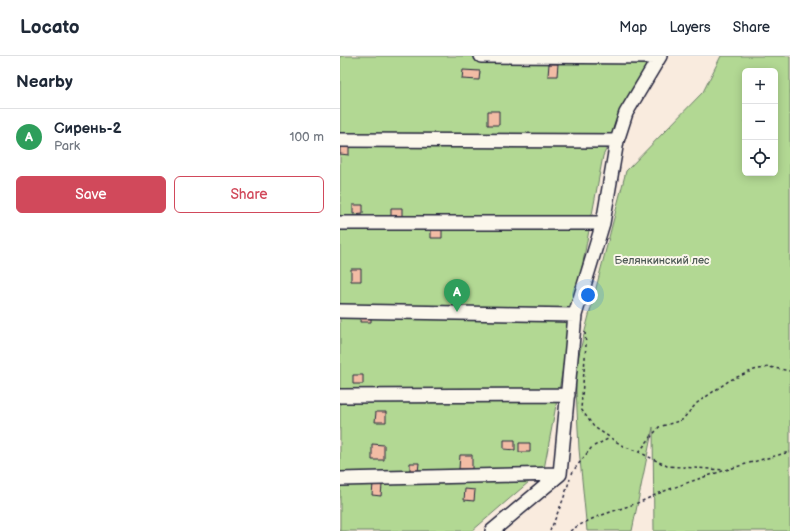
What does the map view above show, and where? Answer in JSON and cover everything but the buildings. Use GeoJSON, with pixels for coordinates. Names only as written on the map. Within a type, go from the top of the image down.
{"type":"FeatureCollection","features":[{"type":"Feature","properties":{"kind":"lane"},"geometry":{"type":"LineString","coordinates":[[481,56],[660,57]]}},
{"type":"Feature","properties":{"kind":"lane"},"geometry":{"type":"LineString","coordinates":[[492,531],[560,474],[575,315],[603,223],[617,141],[626,113],[660,57]]}},
{"type":"Feature","properties":{"kind":"lane"},"geometry":{"type":"LineString","coordinates":[[340,140],[617,141]]}},
{"type":"Feature","properties":{"kind":"lane"},"geometry":{"type":"LineString","coordinates":[[340,224],[603,223]]}},
{"type":"Feature","properties":{"kind":"lane"},"geometry":{"type":"LineString","coordinates":[[340,311],[575,315]]}},
{"type":"Feature","properties":{"kind":"lane"},"geometry":{"type":"LineString","coordinates":[[340,396],[568,396]]}},
{"type":"Feature","properties":{"kind":"lane"},"geometry":{"type":"LineString","coordinates":[[340,479],[560,474]]}},
{"type":"Feature","properties":{"kind":"path"},"geometry":{"type":"LineString","coordinates":[[585,332],[586,345],[581,409],[594,427],[623,446],[667,466],[724,470]]}},
{"type":"Feature","properties":{"kind":"path"},"geometry":{"type":"LineString","coordinates":[[639,452],[659,427],[682,420],[697,403],[730,380],[754,370],[769,367],[790,371]]}},
{"type":"Feature","properties":{"kind":"path"},"geometry":{"type":"LineString","coordinates":[[550,531],[573,471],[592,447],[610,438]]}},
{"type":"Feature","properties":{"kind":"path"},"geometry":{"type":"LineString","coordinates":[[570,531],[581,524],[609,511],[640,502],[662,492],[724,470],[790,452]]}},
{"type":"Feature","properties":{"kind":"green space"},"geometry":{"type":"Polygon","coordinates":[[[340,56],[651,56],[603,156],[544,469],[472,531],[340,531],[340,56]]]}},
{"type":"Feature","properties":{"kind":"green space","name":"Белянкинский лес"},"geometry":{"type":"Polygon","coordinates":[[[721,56],[790,56],[790,531],[654,531],[653,427],[632,531],[587,531],[579,449],[575,370],[626,171],[703,92],[721,56]]]}},
{"type":"Feature","properties":{"kind":"place","name":"Сирень-2"},"geometry":{"type":"Point","coordinates":[457,312]}}]}
